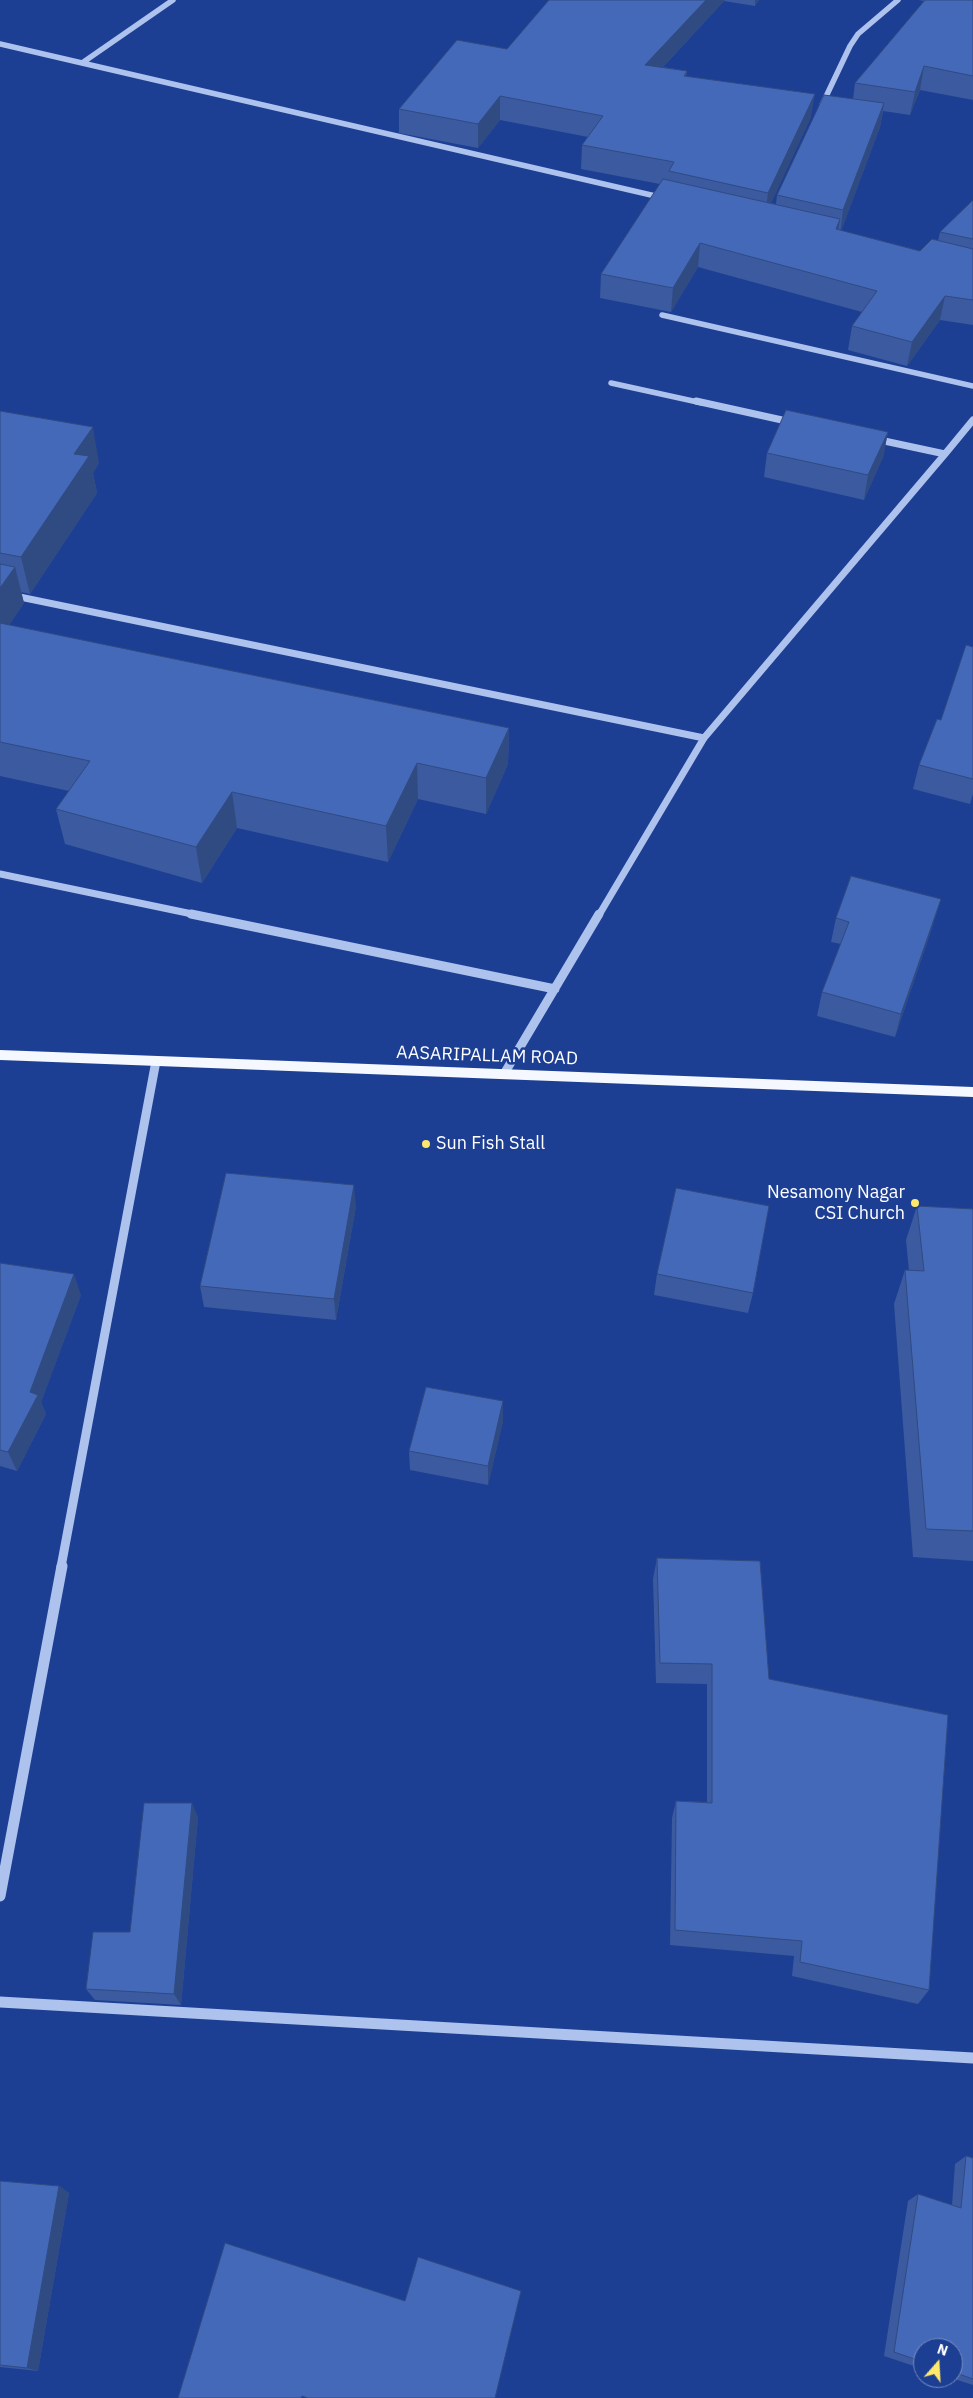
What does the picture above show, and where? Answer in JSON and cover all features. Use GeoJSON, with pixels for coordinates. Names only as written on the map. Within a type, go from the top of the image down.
{"type":"FeatureCollection","features":[{"type":"Feature","properties":{"kind":"main road","name":"AASARIPALLAM ROAD"},"geometry":{"type":"LineString","coordinates":[[0,1055],[973,1092]]}},
{"type":"Feature","properties":{"kind":"street"},"geometry":{"type":"LineString","coordinates":[[82,63],[173,0]]}},
{"type":"Feature","properties":{"kind":"street"},"geometry":{"type":"LineString","coordinates":[[821,108],[850,46],[858,34],[898,0]]}},
{"type":"Feature","properties":{"kind":"street"},"geometry":{"type":"LineString","coordinates":[[0,44],[674,201]]}},
{"type":"Feature","properties":{"kind":"street"},"geometry":{"type":"LineString","coordinates":[[662,315],[973,386]]}},
{"type":"Feature","properties":{"kind":"street"},"geometry":{"type":"LineString","coordinates":[[611,383],[802,424]]}},
{"type":"Feature","properties":{"kind":"street"},"geometry":{"type":"LineString","coordinates":[[504,1074],[704,738],[973,420]]}},
{"type":"Feature","properties":{"kind":"street"},"geometry":{"type":"LineString","coordinates":[[869,438],[945,454]]}},
{"type":"Feature","properties":{"kind":"street"},"geometry":{"type":"LineString","coordinates":[[0,593],[704,738]]}},
{"type":"Feature","properties":{"kind":"street"},"geometry":{"type":"LineString","coordinates":[[0,874],[555,990]]}},
{"type":"Feature","properties":{"kind":"street"},"geometry":{"type":"LineString","coordinates":[[0,1896],[156,1061]]}},
{"type":"Feature","properties":{"kind":"street"},"geometry":{"type":"LineString","coordinates":[[0,2002],[973,2058]]}},
{"type":"Feature","properties":{"kind":"building"},"geometry":{"type":"Polygon","coordinates":[[[549,0],[706,0],[645,65],[687,71],[684,76],[815,94],[768,193],[669,171],[674,162],[582,145],[603,116],[500,96],[478,124],[399,109],[457,40],[507,49],[549,0]]]}},
{"type":"Feature","properties":{"kind":"building"},"geometry":{"type":"Polygon","coordinates":[[[925,0],[973,0],[973,76],[924,66],[915,92],[855,83],[925,0]]]}},
{"type":"Feature","properties":{"kind":"building"},"geometry":{"type":"Polygon","coordinates":[[[824,95],[884,103],[843,210],[777,195],[824,95]]]}},
{"type":"Feature","properties":{"kind":"building"},"geometry":{"type":"Polygon","coordinates":[[[663,179],[840,219],[836,229],[920,251],[932,239],[973,249],[973,300],[945,296],[912,342],[852,326],[877,291],[700,243],[673,288],[601,274],[663,179]]]}},
{"type":"Feature","properties":{"kind":"building"},"geometry":{"type":"Polygon","coordinates":[[[973,200],[973,239],[940,232],[973,200]]]}},
{"type":"Feature","properties":{"kind":"building"},"geometry":{"type":"Polygon","coordinates":[[[786,410],[888,432],[868,475],[767,453],[786,410]]]}},
{"type":"Feature","properties":{"kind":"building"},"geometry":{"type":"Polygon","coordinates":[[[0,411],[93,427],[74,454],[89,456],[21,557],[0,553],[0,411]]]}},
{"type":"Feature","properties":{"kind":"building"},"geometry":{"type":"Polygon","coordinates":[[[0,564],[15,567],[0,588],[0,564]]]}},
{"type":"Feature","properties":{"kind":"building"},"geometry":{"type":"Polygon","coordinates":[[[0,623],[509,728],[486,778],[417,763],[386,826],[232,792],[196,847],[56,809],[90,761],[0,742],[0,623]]]}},
{"type":"Feature","properties":{"kind":"building"},"geometry":{"type":"Polygon","coordinates":[[[966,645],[973,647],[973,779],[919,765],[937,719],[941,720],[966,645]]]}},
{"type":"Feature","properties":{"kind":"building"},"geometry":{"type":"Polygon","coordinates":[[[851,876],[941,899],[901,1014],[822,992],[849,922],[836,918],[851,876]]]}},
{"type":"Feature","properties":{"kind":"building"},"geometry":{"type":"Polygon","coordinates":[[[226,1173],[354,1185],[334,1299],[200,1286],[226,1173]]]}},
{"type":"Feature","properties":{"kind":"building"},"geometry":{"type":"Polygon","coordinates":[[[676,1188],[769,1206],[753,1293],[657,1274],[676,1188]]]}},
{"type":"Feature","properties":{"kind":"building"},"geometry":{"type":"Polygon","coordinates":[[[917,1206],[973,1209],[973,1531],[926,1529],[905,1270],[924,1271],[917,1206]]]}},
{"type":"Feature","properties":{"kind":"building"},"geometry":{"type":"Polygon","coordinates":[[[0,1263],[74,1274],[30,1392],[38,1395],[8,1452],[0,1450],[0,1263]]]}},
{"type":"Feature","properties":{"kind":"building"},"geometry":{"type":"Polygon","coordinates":[[[426,1387],[503,1401],[488,1466],[409,1451],[426,1387]]]}},
{"type":"Feature","properties":{"kind":"building"},"geometry":{"type":"Polygon","coordinates":[[[657,1558],[760,1561],[769,1679],[948,1715],[929,1990],[800,1962],[802,1941],[675,1930],[676,1801],[712,1803],[712,1664],[660,1663],[657,1558]]]}},
{"type":"Feature","properties":{"kind":"building"},"geometry":{"type":"Polygon","coordinates":[[[144,1803],[192,1803],[174,1994],[86,1989],[93,1932],[130,1932],[144,1803]]]}},
{"type":"Feature","properties":{"kind":"building"},"geometry":{"type":"Polygon","coordinates":[[[966,2156],[973,2158],[973,2379],[963,2376],[963,2338],[913,2338],[913,2359],[894,2352],[918,2194],[961,2208],[966,2156]]]}},
{"type":"Feature","properties":{"kind":"building"},"geometry":{"type":"Polygon","coordinates":[[[0,2181],[59,2186],[27,2368],[0,2365],[0,2181]]]}},
{"type":"Feature","properties":{"kind":"building"},"geometry":{"type":"Polygon","coordinates":[[[225,2243],[405,2301],[418,2257],[521,2291],[495,2398],[308,2398],[302,2396],[301,2398],[178,2398],[225,2243]]]}},
{"type":"Feature","properties":{"kind":"place","name":"Sun Fish Stall"},"geometry":{"type":"Point","coordinates":[426,1144]}},
{"type":"Feature","properties":{"kind":"place","name":"Nesamony Nagar CSI Church"},"geometry":{"type":"Point","coordinates":[915,1203]}}]}
